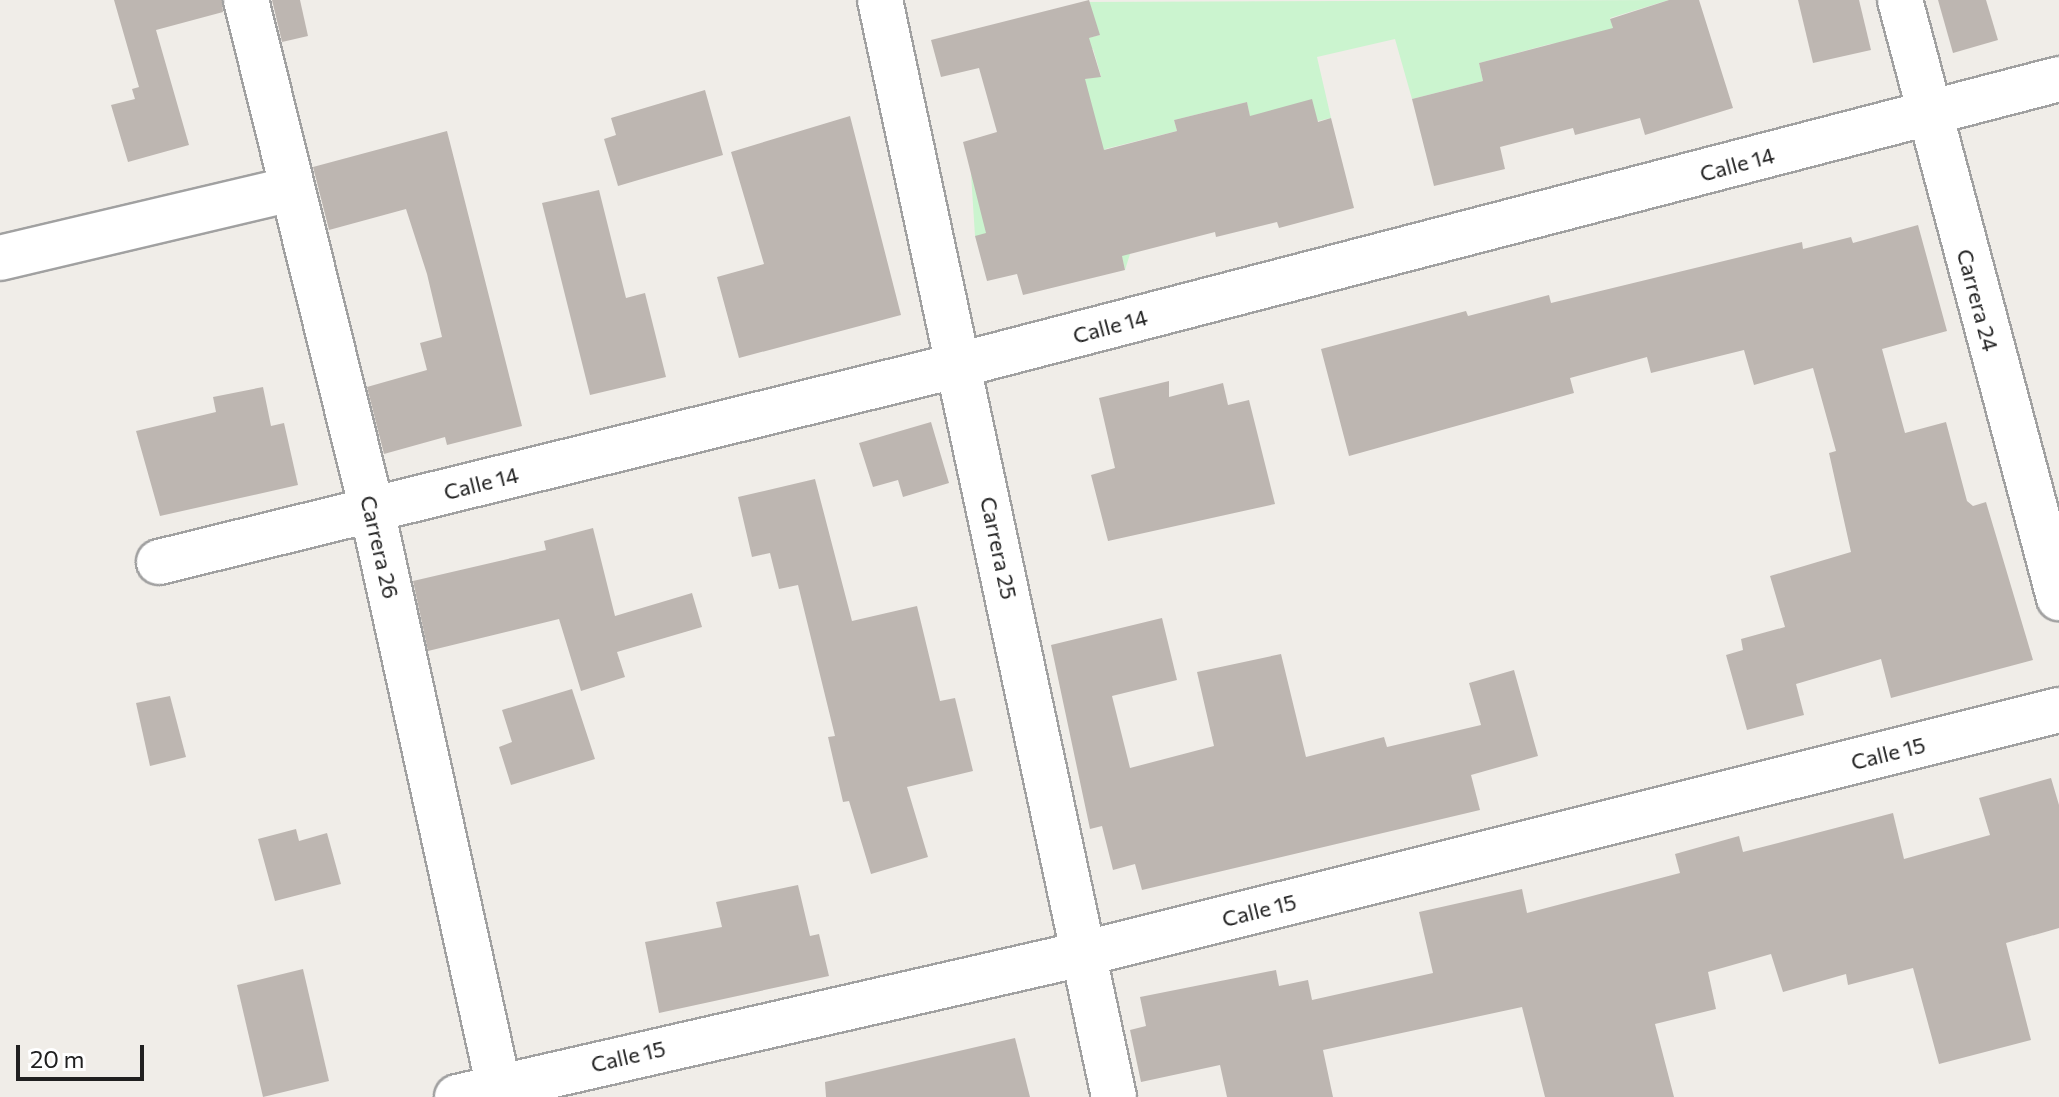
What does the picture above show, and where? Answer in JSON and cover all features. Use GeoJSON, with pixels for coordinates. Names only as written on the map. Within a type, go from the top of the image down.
{"type":"FeatureCollection","features":[{"type":"Feature","properties":{"kind":"street","name":"Carrera 26"},"geometry":{"type":"LineString","coordinates":[[246,0],[372,510],[500,1091]]}},
{"type":"Feature","properties":{"kind":"street","name":"Carrera 25"},"geometry":{"type":"LineString","coordinates":[[880,0],[1086,953],[1114,1097]]}},
{"type":"Feature","properties":{"kind":"street","name":"Carrera 24"},"geometry":{"type":"LineString","coordinates":[[1900,0],[2059,598]]}},
{"type":"Feature","properties":{"kind":"street","name":"Calle 14"},"geometry":{"type":"LineString","coordinates":[[159,562],[959,365],[2059,79]]}},
{"type":"Feature","properties":{"kind":"street"},"geometry":{"type":"LineString","coordinates":[[0,258],[292,189]]}},
{"type":"Feature","properties":{"kind":"street","name":"Calle 15"},"geometry":{"type":"LineString","coordinates":[[457,1097],[500,1091],[1086,953],[2059,710]]}},
{"type":"Feature","properties":{"kind":"green space"},"geometry":{"type":"Polygon","coordinates":[[[1669,0],[1610,18],[1616,38],[1550,44],[1479,63],[1483,81],[1412,99],[1395,39],[1317,57],[1331,118],[1254,136],[1247,102],[1174,120],[1177,131],[1105,149],[1130,254],[1125,270],[1103,179],[1046,235],[975,236],[971,174],[1085,79],[1101,76],[1093,49],[1052,47],[1100,35],[1082,2],[1669,0]]]}},
{"type":"Feature","properties":{"kind":"building"},"geometry":{"type":"Polygon","coordinates":[[[114,0],[222,0],[223,12],[156,30],[189,145],[128,162],[111,105],[135,99],[132,89],[139,87],[114,0]]]}},
{"type":"Feature","properties":{"kind":"building"},"geometry":{"type":"Polygon","coordinates":[[[272,0],[300,0],[308,36],[282,42],[272,0]]]}},
{"type":"Feature","properties":{"kind":"building"},"geometry":{"type":"Polygon","coordinates":[[[1089,0],[1100,35],[1089,38],[1101,77],[1085,79],[1104,150],[1177,131],[1174,120],[1247,102],[1250,116],[1312,99],[1318,122],[1331,118],[1354,208],[1279,228],[1277,222],[1216,237],[1215,232],[1122,256],[1125,270],[1023,295],[1017,274],[987,281],[975,236],[986,233],[963,142],[997,132],[979,68],[941,77],[931,40],[1089,0]]]}},
{"type":"Feature","properties":{"kind":"building"},"geometry":{"type":"Polygon","coordinates":[[[1669,0],[1699,0],[1733,108],[1645,135],[1640,118],[1575,135],[1573,128],[1500,147],[1505,169],[1434,186],[1412,99],[1483,81],[1479,63],[1613,28],[1610,19],[1669,0]]]}},
{"type":"Feature","properties":{"kind":"building"},"geometry":{"type":"Polygon","coordinates":[[[1798,0],[1859,0],[1871,50],[1813,63],[1798,0]]]}},
{"type":"Feature","properties":{"kind":"building"},"geometry":{"type":"Polygon","coordinates":[[[1938,0],[1986,0],[1998,40],[1953,53],[1938,0]]]}},
{"type":"Feature","properties":{"kind":"building"},"geometry":{"type":"Polygon","coordinates":[[[705,90],[723,155],[618,186],[604,139],[616,135],[611,118],[705,90]]]}},
{"type":"Feature","properties":{"kind":"building"},"geometry":{"type":"Polygon","coordinates":[[[850,116],[901,315],[739,358],[717,277],[764,264],[731,152],[850,116]]]}},
{"type":"Feature","properties":{"kind":"building"},"geometry":{"type":"Polygon","coordinates":[[[447,131],[522,426],[447,445],[445,437],[384,454],[367,387],[427,370],[420,343],[442,337],[427,274],[406,209],[329,230],[313,167],[447,131]]]}},
{"type":"Feature","properties":{"kind":"building"},"geometry":{"type":"Polygon","coordinates":[[[599,190],[626,298],[645,293],[666,377],[590,395],[542,203],[599,190]]]}},
{"type":"Feature","properties":{"kind":"building"},"geometry":{"type":"Polygon","coordinates":[[[1918,225],[1947,331],[1882,349],[1905,433],[1946,422],[1967,501],[1973,506],[1986,502],[2033,660],[1891,698],[1881,659],[1796,684],[1804,715],[1747,730],[1726,655],[1743,650],[1741,639],[1785,627],[1770,576],[1851,552],[1829,453],[1836,451],[1813,368],[1754,385],[1744,350],[1651,373],[1647,357],[1570,378],[1574,393],[1349,456],[1321,349],[1466,311],[1468,316],[1549,295],[1551,303],[1802,242],[1803,249],[1851,237],[1853,243],[1918,225]]]}},
{"type":"Feature","properties":{"kind":"building"},"geometry":{"type":"Polygon","coordinates":[[[1169,381],[1169,397],[1223,383],[1228,405],[1249,400],[1275,504],[1108,541],[1091,475],[1115,468],[1099,398],[1169,381]]]}},
{"type":"Feature","properties":{"kind":"building"},"geometry":{"type":"Polygon","coordinates":[[[263,387],[271,426],[284,423],[298,485],[160,516],[136,431],[216,412],[213,397],[263,387]]]}},
{"type":"Feature","properties":{"kind":"building"},"geometry":{"type":"Polygon","coordinates":[[[931,422],[949,483],[903,497],[898,480],[873,487],[859,443],[931,422]]]}},
{"type":"Feature","properties":{"kind":"building"},"geometry":{"type":"Polygon","coordinates":[[[815,479],[852,621],[917,606],[940,701],[955,698],[973,771],[907,787],[928,857],[871,874],[849,801],[843,802],[828,737],[835,736],[798,585],[779,589],[770,553],[752,557],[738,497],[815,479]]]}},
{"type":"Feature","properties":{"kind":"building"},"geometry":{"type":"Polygon","coordinates":[[[593,528],[615,616],[692,593],[702,627],[617,652],[625,677],[581,691],[559,619],[428,651],[413,581],[546,550],[544,541],[593,528]]]}},
{"type":"Feature","properties":{"kind":"building"},"geometry":{"type":"Polygon","coordinates":[[[1162,618],[1177,680],[1112,696],[1130,768],[1214,746],[1197,672],[1281,654],[1306,757],[1384,737],[1387,747],[1481,725],[1469,683],[1514,670],[1538,756],[1471,775],[1480,810],[1142,890],[1135,864],[1113,870],[1102,826],[1090,829],[1051,645],[1162,618]]]}},
{"type":"Feature","properties":{"kind":"building"},"geometry":{"type":"Polygon","coordinates":[[[572,689],[595,759],[511,785],[499,747],[512,742],[502,710],[572,689]]]}},
{"type":"Feature","properties":{"kind":"building"},"geometry":{"type":"Polygon","coordinates":[[[170,696],[186,757],[150,766],[136,703],[170,696]]]}},
{"type":"Feature","properties":{"kind":"building"},"geometry":{"type":"Polygon","coordinates":[[[2051,778],[2059,805],[2059,928],[2006,943],[2031,1040],[1939,1064],[1913,968],[1848,985],[1846,974],[1783,992],[1771,954],[1708,972],[1716,1009],[1655,1024],[1674,1097],[1545,1097],[1522,1007],[1323,1050],[1333,1097],[1227,1097],[1220,1065],[1141,1082],[1130,1030],[1146,1026],[1140,997],[1276,970],[1279,986],[1308,980],[1312,1000],[1433,973],[1419,912],[1522,889],[1527,913],[1680,873],[1675,854],[1739,836],[1743,852],[1893,813],[1904,859],[1990,835],[1979,798],[2051,778]]]}},
{"type":"Feature","properties":{"kind":"building"},"geometry":{"type":"Polygon","coordinates":[[[296,829],[299,841],[327,833],[341,884],[275,901],[258,839],[296,829]]]}},
{"type":"Feature","properties":{"kind":"building"},"geometry":{"type":"Polygon","coordinates":[[[798,885],[810,936],[819,934],[829,976],[659,1013],[645,942],[722,927],[716,902],[798,885]]]}},
{"type":"Feature","properties":{"kind":"building"},"geometry":{"type":"Polygon","coordinates":[[[303,969],[329,1081],[263,1097],[237,985],[303,969]]]}},
{"type":"Feature","properties":{"kind":"building"},"geometry":{"type":"Polygon","coordinates":[[[1015,1038],[1030,1097],[826,1097],[825,1082],[1015,1038]]]}}]}
